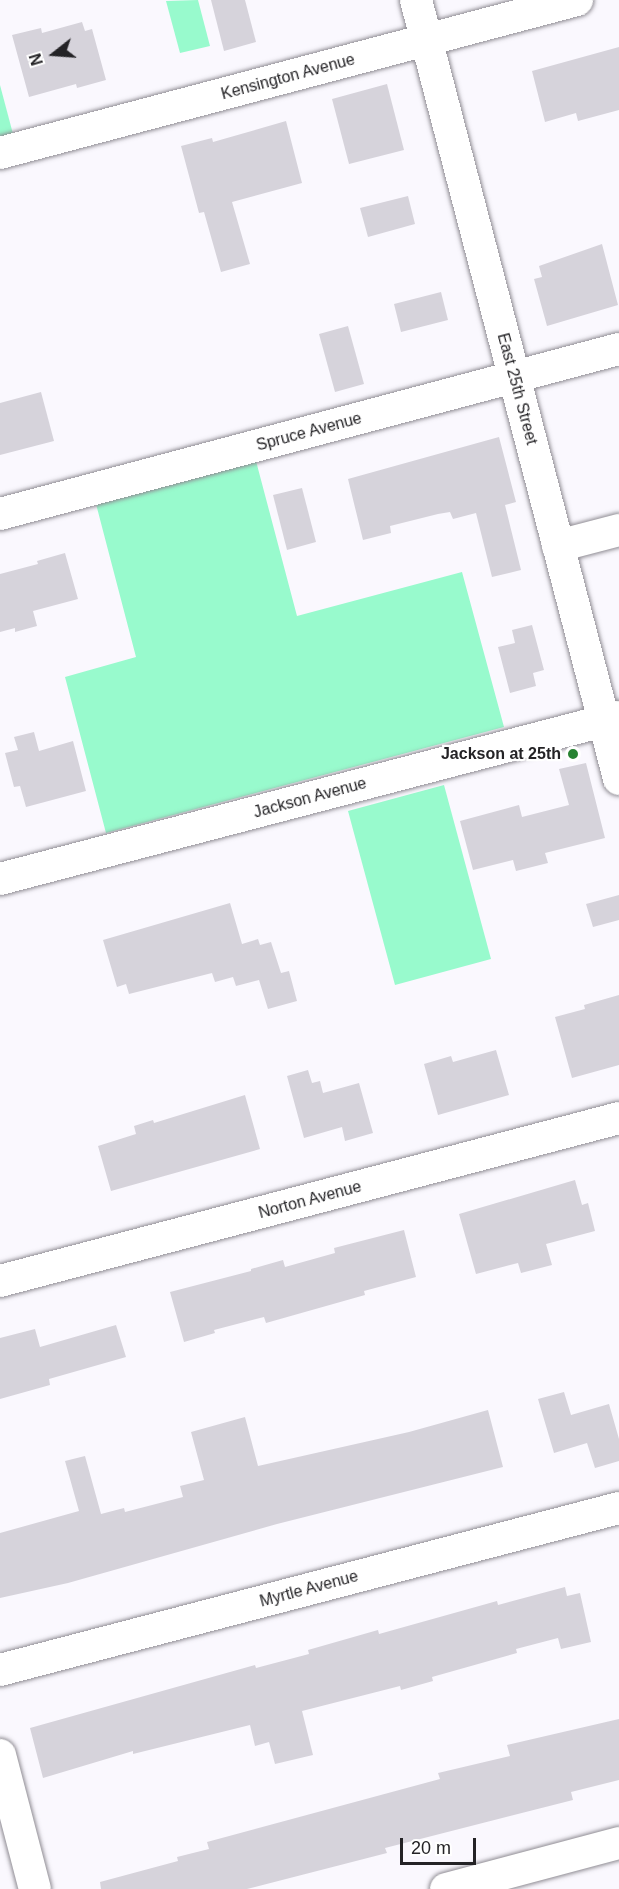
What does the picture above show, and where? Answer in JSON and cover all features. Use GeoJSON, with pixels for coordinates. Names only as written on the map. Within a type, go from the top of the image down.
{"type":"FeatureCollection","features":[{"type":"Feature","properties":{"kind":"street","name":"East 25th Street"},"geometry":{"type":"LineString","coordinates":[[416,0],[558,546],[611,719],[619,779]]}},
{"type":"Feature","properties":{"kind":"street","name":"Kensington Avenue"},"geometry":{"type":"LineString","coordinates":[[0,153],[577,0]]}},
{"type":"Feature","properties":{"kind":"street","name":"Spruce Avenue"},"geometry":{"type":"LineString","coordinates":[[0,514],[619,350]]}},
{"type":"Feature","properties":{"kind":"street"},"geometry":{"type":"LineString","coordinates":[[558,546],[619,530]]}},
{"type":"Feature","properties":{"kind":"street","name":"Jackson Avenue"},"geometry":{"type":"LineString","coordinates":[[0,879],[611,719]]}},
{"type":"Feature","properties":{"kind":"street","name":"Norton Avenue"},"geometry":{"type":"LineString","coordinates":[[0,1281],[619,1118]]}},
{"type":"Feature","properties":{"kind":"street","name":"Myrtle Avenue"},"geometry":{"type":"LineString","coordinates":[[0,1670],[619,1508]]}},
{"type":"Feature","properties":{"kind":"street"},"geometry":{"type":"LineString","coordinates":[[0,1755],[35,1889]]}},
{"type":"Feature","properties":{"kind":"street"},"geometry":{"type":"LineString","coordinates":[[446,1889],[619,1843]]}},
{"type":"Feature","properties":{"kind":"green space"},"geometry":{"type":"Polygon","coordinates":[[[198,0],[210,46],[180,53],[166,1],[198,0]]]}},
{"type":"Feature","properties":{"kind":"green space"},"geometry":{"type":"Polygon","coordinates":[[[0,85],[13,134],[0,138],[0,85]]]}},
{"type":"Feature","properties":{"kind":"green space"},"geometry":{"type":"Polygon","coordinates":[[[256,461],[297,616],[462,572],[504,727],[106,833],[65,677],[136,657],[96,504],[256,461]]]}},
{"type":"Feature","properties":{"kind":"green space"},"geometry":{"type":"Polygon","coordinates":[[[444,785],[491,959],[395,985],[348,811],[444,785]]]}},
{"type":"Feature","properties":{"kind":"building"},"geometry":{"type":"Polygon","coordinates":[[[211,0],[245,0],[256,42],[224,51],[211,0]]]}},
{"type":"Feature","properties":{"kind":"building"},"geometry":{"type":"Polygon","coordinates":[[[82,22],[85,31],[92,29],[106,80],[77,88],[76,84],[29,97],[12,35],[41,28],[42,33],[82,22]]]}},
{"type":"Feature","properties":{"kind":"building"},"geometry":{"type":"Polygon","coordinates":[[[619,47],[619,110],[578,121],[576,113],[545,122],[532,71],[619,47]]]}},
{"type":"Feature","properties":{"kind":"building"},"geometry":{"type":"Polygon","coordinates":[[[387,84],[404,150],[349,164],[332,99],[387,84]]]}},
{"type":"Feature","properties":{"kind":"building"},"geometry":{"type":"Polygon","coordinates":[[[286,121],[302,183],[232,202],[250,264],[221,272],[204,212],[199,213],[181,146],[212,138],[213,142],[286,121]]]}},
{"type":"Feature","properties":{"kind":"building"},"geometry":{"type":"Polygon","coordinates":[[[408,196],[415,224],[368,237],[360,208],[408,196]]]}},
{"type":"Feature","properties":{"kind":"building"},"geometry":{"type":"Polygon","coordinates":[[[602,244],[618,305],[547,326],[534,279],[542,277],[539,266],[602,244]]]}},
{"type":"Feature","properties":{"kind":"building"},"geometry":{"type":"Polygon","coordinates":[[[441,292],[448,320],[401,332],[394,304],[441,292]]]}},
{"type":"Feature","properties":{"kind":"building"},"geometry":{"type":"Polygon","coordinates":[[[348,326],[364,384],[335,392],[319,334],[348,326]]]}},
{"type":"Feature","properties":{"kind":"building"},"geometry":{"type":"Polygon","coordinates":[[[41,392],[54,441],[0,455],[0,403],[41,392]]]}},
{"type":"Feature","properties":{"kind":"building"},"geometry":{"type":"Polygon","coordinates":[[[499,437],[516,502],[505,505],[521,570],[492,577],[476,513],[453,519],[450,512],[438,514],[390,526],[391,533],[363,540],[348,479],[499,437]]]}},
{"type":"Feature","properties":{"kind":"building"},"geometry":{"type":"Polygon","coordinates":[[[302,488],[316,542],[287,550],[273,495],[302,488]]]}},
{"type":"Feature","properties":{"kind":"building"},"geometry":{"type":"Polygon","coordinates":[[[65,553],[78,599],[33,611],[37,626],[15,632],[15,628],[0,632],[0,574],[38,564],[37,561],[65,553]]]}},
{"type":"Feature","properties":{"kind":"building"},"geometry":{"type":"Polygon","coordinates":[[[532,625],[544,670],[533,673],[536,686],[510,693],[498,647],[515,643],[512,630],[532,625]]]}},
{"type":"Feature","properties":{"kind":"building"},"geometry":{"type":"Polygon","coordinates":[[[34,732],[39,751],[73,741],[86,791],[26,807],[20,786],[14,787],[5,753],[18,750],[14,737],[34,732]]]}},
{"type":"Feature","properties":{"kind":"building"},"geometry":{"type":"Polygon","coordinates":[[[586,763],[605,838],[545,853],[548,863],[516,871],[513,860],[473,870],[460,821],[519,805],[522,817],[569,805],[559,769],[586,763]]]}},
{"type":"Feature","properties":{"kind":"building"},"geometry":{"type":"Polygon","coordinates":[[[619,895],[619,920],[593,927],[586,904],[619,895]]]}},
{"type":"Feature","properties":{"kind":"building"},"geometry":{"type":"Polygon","coordinates":[[[230,903],[242,944],[258,939],[260,945],[271,942],[281,973],[289,971],[297,1001],[268,1009],[259,980],[236,986],[233,977],[215,982],[212,973],[129,994],[126,984],[117,987],[103,940],[230,903]]]}},
{"type":"Feature","properties":{"kind":"building"},"geometry":{"type":"Polygon","coordinates":[[[619,995],[619,1065],[572,1078],[555,1017],[585,1009],[584,1005],[619,995]]]}},
{"type":"Feature","properties":{"kind":"building"},"geometry":{"type":"Polygon","coordinates":[[[496,1050],[509,1095],[438,1115],[424,1064],[451,1056],[453,1062],[496,1050]]]}},
{"type":"Feature","properties":{"kind":"building"},"geometry":{"type":"Polygon","coordinates":[[[308,1070],[312,1083],[320,1081],[323,1093],[359,1083],[373,1133],[345,1141],[342,1127],[304,1138],[287,1076],[308,1070]]]}},
{"type":"Feature","properties":{"kind":"building"},"geometry":{"type":"Polygon","coordinates":[[[245,1095],[260,1149],[111,1191],[98,1146],[136,1134],[134,1126],[153,1120],[154,1123],[245,1095]]]}},
{"type":"Feature","properties":{"kind":"building"},"geometry":{"type":"Polygon","coordinates":[[[575,1180],[582,1205],[588,1203],[595,1231],[546,1244],[552,1265],[521,1273],[518,1263],[476,1274],[459,1214],[575,1180]]]}},
{"type":"Feature","properties":{"kind":"building"},"geometry":{"type":"Polygon","coordinates":[[[404,1230],[416,1277],[364,1291],[365,1295],[266,1323],[264,1317],[214,1330],[215,1333],[184,1342],[170,1292],[251,1271],[251,1269],[283,1260],[285,1267],[335,1253],[334,1248],[404,1230]]]}},
{"type":"Feature","properties":{"kind":"building"},"geometry":{"type":"Polygon","coordinates":[[[116,1325],[126,1357],[49,1379],[50,1385],[0,1399],[0,1338],[35,1329],[40,1347],[116,1325]]]}},
{"type":"Feature","properties":{"kind":"building"},"geometry":{"type":"Polygon","coordinates":[[[564,1392],[571,1415],[609,1404],[619,1439],[619,1461],[595,1468],[587,1443],[554,1453],[538,1399],[564,1392]]]}},
{"type":"Feature","properties":{"kind":"building"},"geometry":{"type":"Polygon","coordinates":[[[488,1410],[503,1467],[277,1524],[68,1583],[0,1598],[0,1533],[79,1511],[65,1461],[85,1456],[101,1514],[124,1508],[125,1512],[183,1497],[180,1486],[204,1480],[191,1432],[245,1417],[258,1466],[409,1432],[488,1410]]]}},
{"type":"Feature","properties":{"kind":"building"},"geometry":{"type":"Polygon","coordinates":[[[565,1587],[567,1596],[580,1593],[591,1642],[561,1649],[558,1638],[516,1649],[517,1653],[432,1677],[433,1681],[401,1690],[400,1686],[302,1711],[313,1755],[275,1764],[269,1742],[255,1746],[250,1725],[133,1754],[133,1751],[43,1778],[30,1728],[255,1665],[256,1668],[309,1654],[308,1650],[378,1630],[379,1634],[497,1601],[498,1605],[565,1587]]]}},
{"type":"Feature","properties":{"kind":"building"},"geometry":{"type":"Polygon","coordinates":[[[619,1719],[619,1780],[571,1792],[573,1800],[385,1848],[387,1853],[247,1889],[101,1889],[100,1882],[178,1861],[177,1857],[209,1849],[207,1842],[440,1779],[438,1773],[510,1756],[507,1745],[619,1719]]]}},
{"type":"Feature","properties":{"kind":"place","name":"Jackson at 25th"},"geometry":{"type":"Point","coordinates":[573,754]}}]}
